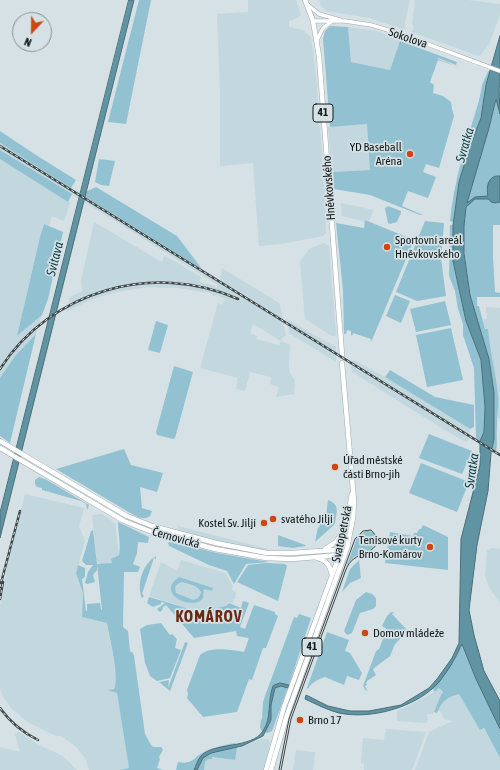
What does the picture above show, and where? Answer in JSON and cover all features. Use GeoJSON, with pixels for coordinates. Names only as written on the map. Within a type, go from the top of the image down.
{"type":"FeatureCollection","features":[{"type":"Feature","properties":{"kind":"main road","name":"41"},"geometry":{"type":"LineString","coordinates":[[305,1],[313,21]]}},
{"type":"Feature","properties":{"kind":"main road","name":"Hněvkovského"},"geometry":{"type":"LineString","coordinates":[[313,21],[317,40],[342,355]]}},
{"type":"Feature","properties":{"kind":"main road","name":"41"},"geometry":{"type":"LineString","coordinates":[[342,364],[352,492]]}},
{"type":"Feature","properties":{"kind":"main road","name":"Černovická"},"geometry":{"type":"LineString","coordinates":[[0,441],[115,509],[143,523],[244,549],[280,554],[312,555]]}},
{"type":"Feature","properties":{"kind":"main road","name":"Černovická"},"geometry":{"type":"LineString","coordinates":[[0,448],[124,521],[152,532],[243,555],[280,559],[312,555]]}},
{"type":"Feature","properties":{"kind":"main road","name":"Svatopetrská"},"geometry":{"type":"LineString","coordinates":[[266,770],[284,707],[332,576],[343,554],[347,518],[352,492]]}},
{"type":"Feature","properties":{"kind":"main road","name":"Svatopetrská"},"geometry":{"type":"LineString","coordinates":[[271,770],[287,715],[343,554],[352,518],[354,501],[352,492]]}},
{"type":"Feature","properties":{"kind":"main road"},"geometry":{"type":"LineString","coordinates":[[312,555],[336,542],[343,531],[347,518]]}},
{"type":"Feature","properties":{"kind":"main road"},"geometry":{"type":"LineString","coordinates":[[312,555],[333,550],[343,554]]}},
{"type":"Feature","properties":{"kind":"main road"},"geometry":{"type":"LineString","coordinates":[[312,555],[327,562],[330,566],[332,576]]}},
{"type":"Feature","properties":{"kind":"street"},"geometry":{"type":"LineString","coordinates":[[305,1],[319,14],[345,21]]}},
{"type":"Feature","properties":{"kind":"street","name":"Sokolova"},"geometry":{"type":"LineString","coordinates":[[313,21],[345,21],[371,25],[398,33],[500,71]]}},
{"type":"Feature","properties":{"kind":"street"},"geometry":{"type":"LineString","coordinates":[[317,40],[323,28],[332,21]]}},
{"type":"Feature","properties":{"kind":"shaded area"},"geometry":{"type":"Polygon","coordinates":[[[129,0],[134,0],[0,538],[0,513],[129,0]]]}},
{"type":"Feature","properties":{"kind":"shaded area"},"geometry":{"type":"Polygon","coordinates":[[[139,0],[151,0],[126,124],[108,122],[139,0]]]}},
{"type":"Feature","properties":{"kind":"shaded area"},"geometry":{"type":"Polygon","coordinates":[[[248,0],[296,0],[301,15],[296,19],[289,21],[289,27],[303,30],[311,37],[316,76],[325,199],[326,233],[323,236],[281,244],[259,246],[253,163],[220,166],[220,91],[217,14],[248,12],[248,0]]]}},
{"type":"Feature","properties":{"kind":"shaded area"},"geometry":{"type":"Polygon","coordinates":[[[319,0],[410,0],[405,28],[403,29],[369,18],[326,11],[320,4],[319,0]]]}},
{"type":"Feature","properties":{"kind":"shaded area"},"geometry":{"type":"Polygon","coordinates":[[[414,0],[468,0],[500,4],[500,14],[489,45],[488,44],[479,56],[411,32],[414,26],[412,24],[414,0]]]}},
{"type":"Feature","properties":{"kind":"shaded area"},"geometry":{"type":"Polygon","coordinates":[[[330,26],[348,27],[351,62],[390,70],[400,41],[457,62],[456,65],[438,58],[459,67],[438,60],[430,82],[434,85],[433,93],[443,96],[451,102],[454,116],[439,168],[426,164],[423,172],[436,177],[428,198],[408,191],[402,206],[423,215],[370,195],[334,189],[332,172],[370,170],[367,124],[330,127],[323,39],[325,31],[330,26]]]}},
{"type":"Feature","properties":{"kind":"shaded area"},"geometry":{"type":"Polygon","coordinates":[[[348,27],[376,31],[400,41],[390,70],[351,62],[348,27]]]}},
{"type":"Feature","properties":{"kind":"shaded area"},"geometry":{"type":"Polygon","coordinates":[[[500,36],[500,114],[496,99],[467,203],[475,197],[488,196],[487,189],[489,182],[496,176],[500,176],[500,202],[491,202],[489,199],[475,199],[466,207],[464,253],[470,295],[489,359],[494,393],[494,439],[491,453],[488,491],[477,545],[469,610],[484,671],[500,701],[500,729],[476,679],[462,644],[452,664],[440,681],[431,690],[419,698],[407,704],[379,713],[352,715],[339,713],[326,709],[305,699],[306,695],[328,706],[350,711],[369,711],[401,705],[429,688],[452,658],[459,643],[461,539],[480,465],[480,441],[484,432],[485,407],[481,360],[466,321],[453,261],[453,225],[459,182],[470,146],[481,118],[486,85],[500,36]]]}},
{"type":"Feature","properties":{"kind":"shaded area"},"geometry":{"type":"Polygon","coordinates":[[[488,71],[490,72],[481,118],[470,146],[459,182],[453,222],[450,221],[458,173],[479,101],[482,85],[488,71]]]}},
{"type":"Feature","properties":{"kind":"shaded area"},"geometry":{"type":"Polygon","coordinates":[[[500,85],[500,225],[493,225],[493,257],[495,292],[500,293],[500,297],[477,297],[477,306],[479,306],[485,329],[488,329],[497,387],[498,404],[496,451],[491,448],[494,439],[494,393],[489,359],[470,295],[463,241],[466,203],[489,128],[500,85]]]}},
{"type":"Feature","properties":{"kind":"shaded area"},"geometry":{"type":"Polygon","coordinates":[[[367,124],[371,170],[332,172],[328,127],[367,124]]]}},
{"type":"Feature","properties":{"kind":"shaded area"},"geometry":{"type":"Polygon","coordinates":[[[0,131],[76,180],[71,188],[0,143],[0,131]]]}},
{"type":"Feature","properties":{"kind":"shaded area"},"geometry":{"type":"Polygon","coordinates":[[[0,143],[220,280],[222,268],[279,303],[286,336],[283,337],[281,341],[290,345],[289,365],[290,373],[295,381],[294,394],[276,397],[279,387],[270,384],[271,377],[250,372],[245,391],[236,389],[238,378],[200,368],[218,303],[222,305],[225,299],[217,295],[214,296],[210,293],[178,288],[147,287],[116,292],[90,300],[66,312],[70,297],[82,291],[81,281],[94,222],[162,262],[164,256],[167,257],[201,277],[200,282],[215,286],[216,289],[218,285],[0,150],[0,143]],[[253,324],[250,334],[257,336],[256,339],[279,345],[281,341],[253,324]]]}},
{"type":"Feature","properties":{"kind":"shaded area"},"geometry":{"type":"Polygon","coordinates":[[[0,150],[72,194],[68,202],[0,159],[0,150]]]}},
{"type":"Feature","properties":{"kind":"shaded area"},"geometry":{"type":"Polygon","coordinates":[[[0,159],[70,203],[64,221],[52,216],[49,226],[44,224],[40,237],[17,336],[42,315],[36,334],[15,356],[0,378],[0,159]]]}},
{"type":"Feature","properties":{"kind":"shaded area"},"geometry":{"type":"Polygon","coordinates":[[[99,159],[115,161],[109,186],[101,185],[95,182],[99,159]]]}},
{"type":"Feature","properties":{"kind":"shaded area"},"geometry":{"type":"Polygon","coordinates":[[[96,187],[177,236],[202,269],[84,196],[85,192],[96,187]]]}},
{"type":"Feature","properties":{"kind":"shaded area"},"geometry":{"type":"Polygon","coordinates":[[[341,203],[374,210],[369,221],[365,220],[365,222],[342,216],[341,203]]]}},
{"type":"Feature","properties":{"kind":"shaded area"},"geometry":{"type":"Polygon","coordinates":[[[388,206],[401,211],[397,222],[390,224],[388,223],[385,208],[388,206]]]}},
{"type":"Feature","properties":{"kind":"shaded area"},"geometry":{"type":"Polygon","coordinates":[[[365,220],[414,240],[370,342],[371,339],[353,333],[352,336],[351,331],[347,330],[346,334],[344,334],[343,290],[336,223],[364,228],[365,220]]]}},
{"type":"Feature","properties":{"kind":"shaded area"},"geometry":{"type":"Polygon","coordinates":[[[425,221],[444,223],[441,259],[446,296],[417,301],[396,292],[425,221]]]}},
{"type":"Feature","properties":{"kind":"shaded area"},"geometry":{"type":"Polygon","coordinates":[[[44,224],[63,232],[48,299],[42,315],[17,336],[40,237],[44,224]]]}},
{"type":"Feature","properties":{"kind":"shaded area"},"geometry":{"type":"Polygon","coordinates":[[[450,225],[453,225],[453,261],[466,321],[481,360],[485,407],[484,432],[480,441],[476,439],[474,368],[463,335],[463,324],[458,309],[455,291],[449,276],[450,225]]]}},
{"type":"Feature","properties":{"kind":"shaded area"},"geometry":{"type":"Polygon","coordinates":[[[324,243],[329,246],[335,336],[332,336],[305,319],[300,262],[309,249],[324,243]]]}},
{"type":"Feature","properties":{"kind":"shaded area"},"geometry":{"type":"Polygon","coordinates":[[[395,295],[410,301],[401,323],[386,316],[395,295]]]}},
{"type":"Feature","properties":{"kind":"shaded area"},"geometry":{"type":"Polygon","coordinates":[[[445,301],[451,325],[416,332],[410,309],[445,301]]]}},
{"type":"Feature","properties":{"kind":"shaded area"},"geometry":{"type":"Polygon","coordinates":[[[486,307],[500,308],[500,418],[498,418],[498,397],[492,353],[487,329],[485,329],[483,320],[487,318],[486,307]]]}},
{"type":"Feature","properties":{"kind":"shaded area"},"geometry":{"type":"Polygon","coordinates":[[[287,319],[336,347],[336,362],[289,333],[287,319]]]}},
{"type":"Feature","properties":{"kind":"shaded area"},"geometry":{"type":"Polygon","coordinates":[[[156,321],[168,325],[160,353],[148,350],[156,321]]]}},
{"type":"Feature","properties":{"kind":"shaded area"},"geometry":{"type":"Polygon","coordinates":[[[451,328],[463,380],[427,387],[416,335],[451,328]]]}},
{"type":"Feature","properties":{"kind":"shaded area"},"geometry":{"type":"Polygon","coordinates":[[[36,334],[10,443],[0,436],[0,378],[15,356],[36,334]]]}},
{"type":"Feature","properties":{"kind":"shaded area"},"geometry":{"type":"Polygon","coordinates":[[[354,360],[385,377],[470,429],[469,439],[466,442],[443,429],[352,372],[351,363],[354,360]]]}},
{"type":"Feature","properties":{"kind":"shaded area"},"geometry":{"type":"Polygon","coordinates":[[[174,366],[193,372],[175,438],[173,439],[157,435],[156,432],[174,366]]]}},
{"type":"Feature","properties":{"kind":"shaded area"},"geometry":{"type":"Polygon","coordinates":[[[390,370],[435,397],[474,405],[474,427],[470,429],[385,377],[390,370]]]}},
{"type":"Feature","properties":{"kind":"shaded area"},"geometry":{"type":"Polygon","coordinates":[[[429,434],[472,451],[462,474],[419,458],[429,434]]]}},
{"type":"Feature","properties":{"kind":"shaded area"},"geometry":{"type":"Polygon","coordinates":[[[124,449],[131,465],[163,473],[157,492],[140,487],[142,508],[152,511],[150,516],[146,518],[141,518],[132,514],[56,469],[124,449]]]}},
{"type":"Feature","properties":{"kind":"shaded area"},"geometry":{"type":"Polygon","coordinates":[[[421,463],[469,482],[457,512],[409,493],[421,463]]]}},
{"type":"Feature","properties":{"kind":"shaded area"},"geometry":{"type":"Polygon","coordinates":[[[39,477],[47,480],[89,505],[87,510],[86,504],[81,501],[42,490],[42,488],[37,487],[35,480],[39,477]]]}},
{"type":"Feature","properties":{"kind":"shaded area"},"geometry":{"type":"Polygon","coordinates":[[[25,494],[84,508],[79,526],[85,541],[76,573],[83,593],[82,617],[107,623],[116,682],[115,687],[110,690],[117,692],[129,768],[120,770],[89,770],[85,758],[76,747],[62,736],[56,736],[29,723],[12,709],[0,690],[0,605],[4,590],[7,565],[25,494]]]}},
{"type":"Feature","properties":{"kind":"shaded area"},"geometry":{"type":"Polygon","coordinates":[[[328,500],[335,504],[337,510],[335,524],[315,542],[318,527],[319,528],[320,523],[326,516],[328,500]]]}},
{"type":"Feature","properties":{"kind":"shaded area"},"geometry":{"type":"Polygon","coordinates":[[[102,514],[116,524],[119,555],[111,559],[112,563],[99,565],[99,563],[97,563],[92,515],[102,514]]]}},
{"type":"Feature","properties":{"kind":"shaded area"},"geometry":{"type":"Polygon","coordinates":[[[118,522],[149,537],[148,543],[138,542],[137,553],[133,564],[140,567],[138,572],[124,572],[123,627],[128,631],[130,651],[134,656],[145,734],[153,747],[161,747],[163,750],[159,757],[160,759],[157,768],[163,770],[120,770],[129,768],[117,693],[107,690],[114,689],[116,684],[114,657],[107,623],[82,617],[83,593],[76,573],[78,565],[85,568],[85,577],[82,579],[87,611],[87,604],[100,603],[102,610],[97,564],[112,563],[111,559],[119,555],[120,543],[118,522]]]}},
{"type":"Feature","properties":{"kind":"shaded area","name":"Tenisové kurty Brno-Komárov"},"geometry":{"type":"Polygon","coordinates":[[[423,525],[448,537],[448,570],[385,563],[390,532],[413,536],[414,533],[417,533],[423,525]]]}},
{"type":"Feature","properties":{"kind":"shaded area"},"geometry":{"type":"Polygon","coordinates":[[[178,526],[268,549],[267,551],[219,542],[177,531],[178,526]]]}},
{"type":"Feature","properties":{"kind":"shaded area"},"geometry":{"type":"Polygon","coordinates":[[[93,530],[97,570],[93,575],[95,582],[85,583],[88,572],[93,565],[86,565],[82,561],[91,531],[93,530]]]}},
{"type":"Feature","properties":{"kind":"shaded area"},"geometry":{"type":"Polygon","coordinates":[[[366,531],[372,532],[376,537],[375,545],[369,550],[354,557],[346,567],[357,538],[360,534],[366,531]]]}},
{"type":"Feature","properties":{"kind":"shaded area"},"geometry":{"type":"Polygon","coordinates":[[[278,535],[306,546],[293,548],[278,546],[278,535]]]}},
{"type":"Feature","properties":{"kind":"shaded area"},"geometry":{"type":"Polygon","coordinates":[[[170,542],[217,553],[269,562],[246,564],[234,584],[227,571],[209,565],[169,546],[168,543],[170,542]]]}},
{"type":"Feature","properties":{"kind":"shaded area"},"geometry":{"type":"Polygon","coordinates":[[[492,548],[500,549],[500,603],[489,587],[485,576],[487,551],[492,548]]]}},
{"type":"Feature","properties":{"kind":"shaded area"},"geometry":{"type":"Polygon","coordinates":[[[156,556],[142,594],[144,596],[142,598],[140,592],[140,580],[142,574],[147,564],[156,556]]]}},
{"type":"Feature","properties":{"kind":"shaded area"},"geometry":{"type":"Polygon","coordinates":[[[181,560],[225,573],[233,586],[232,590],[236,593],[236,598],[234,599],[233,603],[228,602],[226,606],[192,613],[186,608],[149,596],[161,562],[177,571],[181,560]]]}},
{"type":"Feature","properties":{"kind":"shaded area"},"geometry":{"type":"Polygon","coordinates":[[[359,560],[361,578],[350,583],[342,592],[350,569],[359,560]]]}},
{"type":"Feature","properties":{"kind":"shaded area"},"geometry":{"type":"Polygon","coordinates":[[[265,563],[285,564],[287,566],[278,601],[237,582],[248,565],[265,563]]]}},
{"type":"Feature","properties":{"kind":"shaded area"},"geometry":{"type":"Polygon","coordinates":[[[179,577],[213,588],[212,591],[204,589],[203,598],[195,603],[184,602],[174,596],[171,587],[173,582],[179,577]],[[182,582],[175,587],[176,593],[193,600],[198,598],[201,593],[198,588],[182,582]]]}},
{"type":"Feature","properties":{"kind":"shaded area"},"geometry":{"type":"Polygon","coordinates":[[[366,592],[372,594],[376,598],[376,606],[373,609],[360,613],[352,633],[347,635],[344,631],[356,600],[366,592]]]}},
{"type":"Feature","properties":{"kind":"shaded area"},"geometry":{"type":"Polygon","coordinates":[[[149,597],[186,608],[192,613],[226,606],[229,603],[241,608],[243,601],[249,603],[240,627],[245,629],[254,605],[275,612],[278,616],[266,648],[263,648],[252,680],[249,679],[237,712],[203,717],[187,698],[187,690],[200,655],[210,650],[244,652],[249,638],[237,636],[236,631],[194,638],[166,605],[160,612],[157,609],[165,603],[161,602],[161,604],[153,607],[147,603],[149,597]]]}},
{"type":"Feature","properties":{"kind":"shaded area"},"geometry":{"type":"Polygon","coordinates":[[[391,612],[394,612],[392,614],[408,631],[395,644],[390,656],[373,669],[376,675],[367,681],[367,685],[365,686],[366,691],[363,686],[376,651],[379,649],[387,629],[382,626],[387,616],[391,612]]]}},
{"type":"Feature","properties":{"kind":"shaded area"},"geometry":{"type":"Polygon","coordinates":[[[299,614],[311,618],[272,731],[268,733],[262,732],[260,727],[263,702],[294,617],[297,618],[299,614]]]}},
{"type":"Feature","properties":{"kind":"shaded area"},"geometry":{"type":"Polygon","coordinates":[[[161,623],[170,635],[172,634],[177,639],[175,648],[181,650],[170,678],[157,681],[150,676],[145,663],[140,629],[147,625],[161,623]]]}},
{"type":"Feature","properties":{"kind":"shaded area"},"geometry":{"type":"Polygon","coordinates":[[[327,632],[349,640],[345,651],[350,653],[362,673],[359,680],[347,676],[344,685],[325,677],[315,682],[308,689],[307,688],[327,632]]]}},
{"type":"Feature","properties":{"kind":"shaded area"},"geometry":{"type":"Polygon","coordinates":[[[185,642],[188,643],[170,691],[159,682],[169,680],[168,688],[185,642]]]}},
{"type":"Feature","properties":{"kind":"shaded area"},"geometry":{"type":"Polygon","coordinates":[[[462,644],[476,679],[500,729],[500,758],[484,728],[480,730],[459,694],[445,700],[437,713],[434,712],[443,692],[439,688],[435,692],[432,688],[455,659],[462,644]]]}},
{"type":"Feature","properties":{"kind":"shaded area"},"geometry":{"type":"Polygon","coordinates":[[[280,683],[289,685],[288,688],[281,686],[275,688],[271,705],[271,720],[263,736],[242,746],[211,753],[203,758],[197,770],[194,770],[200,757],[207,752],[250,741],[258,737],[268,721],[270,698],[273,686],[280,683]]]}},
{"type":"Feature","properties":{"kind":"shaded area"},"geometry":{"type":"Polygon","coordinates":[[[439,688],[443,692],[433,714],[427,714],[427,722],[397,721],[397,711],[429,695],[439,688]]]}},
{"type":"Feature","properties":{"kind":"shaded area"},"geometry":{"type":"Polygon","coordinates":[[[459,694],[480,729],[483,728],[485,731],[500,758],[500,770],[415,770],[429,732],[453,721],[444,719],[441,712],[438,710],[442,703],[447,698],[459,694]]]}},
{"type":"Feature","properties":{"kind":"shaded area"},"geometry":{"type":"Polygon","coordinates":[[[386,729],[426,732],[412,770],[364,770],[364,764],[361,763],[363,738],[384,740],[386,729]]]}},
{"type":"Feature","properties":{"kind":"shaded area"},"geometry":{"type":"Polygon","coordinates":[[[19,732],[39,745],[63,756],[77,770],[0,770],[0,747],[20,752],[15,734],[19,732]]]}},
{"type":"Feature","properties":{"kind":"shaded area"},"geometry":{"type":"Polygon","coordinates":[[[261,739],[268,739],[270,742],[264,770],[204,770],[205,762],[208,759],[212,757],[235,760],[237,749],[261,739]]]}},
{"type":"Feature","properties":{"kind":"shaded area"},"geometry":{"type":"Polygon","coordinates":[[[235,743],[237,749],[235,760],[212,757],[212,759],[208,759],[205,762],[204,770],[176,770],[178,762],[183,763],[193,760],[208,750],[235,743]]]}},
{"type":"Feature","properties":{"kind":"shaded area"},"geometry":{"type":"Polygon","coordinates":[[[296,750],[315,752],[313,770],[293,770],[296,750]]]}},
{"type":"Feature","properties":{"kind":"tram line"},"geometry":{"type":"LineString","coordinates":[[279,770],[289,719],[355,539],[363,531],[371,530],[377,537],[376,545],[353,559],[346,570],[291,719],[281,770]]}},
{"type":"Feature","properties":{"kind":"railway"},"geometry":{"type":"LineString","coordinates":[[0,146],[500,455]]}},
{"type":"Feature","properties":{"kind":"railway"},"geometry":{"type":"LineString","coordinates":[[0,369],[21,342],[46,320],[75,303],[106,290],[139,284],[172,283],[205,288],[238,299]]}},
{"type":"Feature","properties":{"kind":"railway"},"geometry":{"type":"LineString","coordinates":[[0,587],[20,511]]}},
{"type":"Feature","properties":{"kind":"railway"},"geometry":{"type":"LineString","coordinates":[[0,599],[3,582]]}},
{"type":"Feature","properties":{"kind":"railway"},"geometry":{"type":"LineString","coordinates":[[0,708],[17,726],[38,740]]}},
{"type":"Feature","properties":{"kind":"place","name":"YD Baseball Aréna"},"geometry":{"type":"Point","coordinates":[410,154]}},
{"type":"Feature","properties":{"kind":"place","name":"Sportovní areál Hněvkovského"},"geometry":{"type":"Point","coordinates":[387,247]}},
{"type":"Feature","properties":{"kind":"place","name":"Úřad městské části Brno-jih"},"geometry":{"type":"Point","coordinates":[335,467]}},
{"type":"Feature","properties":{"kind":"place","name":"svatého Jiljí"},"geometry":{"type":"Point","coordinates":[273,519]}},
{"type":"Feature","properties":{"kind":"place","name":"Kostel Sv. Jiljí"},"geometry":{"type":"Point","coordinates":[264,523]}},
{"type":"Feature","properties":{"kind":"place","name":"Tenisové kurty Brno-Komárov"},"geometry":{"type":"Point","coordinates":[430,547]}},
{"type":"Feature","properties":{"kind":"place","name":"Domov mládeže"},"geometry":{"type":"Point","coordinates":[365,633]}},
{"type":"Feature","properties":{"kind":"place","name":"Brno 17"},"geometry":{"type":"Point","coordinates":[300,720]}},
{"type":"Feature","properties":{"kind":"district","name":"KOMÁROV"},"geometry":{"type":"Point","coordinates":[209,617]}},
{"type":"Feature","properties":{"kind":"water label","name":"Svratka"},"geometry":{"type":"Point","coordinates":[465,145]}},
{"type":"Feature","properties":{"kind":"water label","name":"Svitava"},"geometry":{"type":"Point","coordinates":[55,259]}},
{"type":"Feature","properties":{"kind":"water label","name":"Svratka"},"geometry":{"type":"Point","coordinates":[472,471]}}]}
